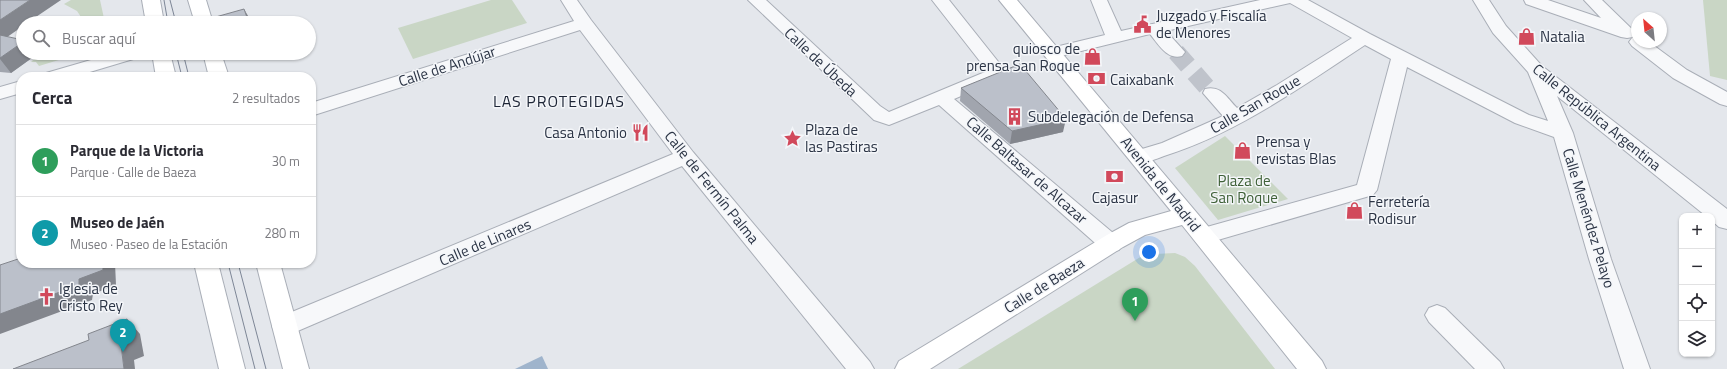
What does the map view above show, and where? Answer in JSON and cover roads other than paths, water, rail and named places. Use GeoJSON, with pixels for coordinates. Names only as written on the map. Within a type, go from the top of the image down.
{"type":"FeatureCollection","features":[{"type":"Feature","properties":{"kind":"street"},"geometry":{"type":"LineString","coordinates":[[151,0],[154,16]]}},
{"type":"Feature","properties":{"kind":"street"},"geometry":{"type":"LineString","coordinates":[[198,0],[202,16]]}},
{"type":"Feature","properties":{"kind":"street","name":"Calle de Fermín Palma"},"geometry":{"type":"LineString","coordinates":[[569,0],[584,23],[686,157],[861,369]]}},
{"type":"Feature","properties":{"kind":"street","name":"Calle de Úbeda"},"geometry":{"type":"LineString","coordinates":[[756,0],[881,116],[889,119],[942,98]]}},
{"type":"Feature","properties":{"kind":"street"},"geometry":{"type":"LineString","coordinates":[[940,0],[995,69],[994,75],[942,98]]}},
{"type":"Feature","properties":{"kind":"street","name":"Avenida de Madrid"},"geometry":{"type":"LineString","coordinates":[[1008,0],[1313,369]]}},
{"type":"Feature","properties":{"kind":"street"},"geometry":{"type":"LineString","coordinates":[[1099,0],[1115,38]]}},
{"type":"Feature","properties":{"kind":"street"},"geometry":{"type":"LineString","coordinates":[[1053,53],[1251,3],[1283,0]]}},
{"type":"Feature","properties":{"kind":"street"},"geometry":{"type":"LineString","coordinates":[[1296,0],[1400,57],[1522,119],[1563,133]]}},
{"type":"Feature","properties":{"kind":"street","name":"Calle República Argentina"},"geometry":{"type":"LineString","coordinates":[[1481,0],[1499,29],[1536,70],[1721,216]]}},
{"type":"Feature","properties":{"kind":"street"},"geometry":{"type":"LineString","coordinates":[[1532,0],[1631,38]]}},
{"type":"Feature","properties":{"kind":"street"},"geometry":{"type":"LineString","coordinates":[[1579,17],[1596,4],[1631,36]]}},
{"type":"Feature","properties":{"kind":"street","name":"Calle de Andújar"},"geometry":{"type":"LineString","coordinates":[[316,108],[584,23]]}},
{"type":"Feature","properties":{"kind":"street"},"geometry":{"type":"LineString","coordinates":[[1154,28],[1176,52]]}},
{"type":"Feature","properties":{"kind":"street","name":"Calle San Roque"},"geometry":{"type":"LineString","coordinates":[[1139,157],[1222,126],[1364,38]]}},
{"type":"Feature","properties":{"kind":"street"},"geometry":{"type":"LineString","coordinates":[[1646,48],[1680,74],[1727,100]]}},
{"type":"Feature","properties":{"kind":"street"},"geometry":{"type":"LineString","coordinates":[[1204,236],[1366,190],[1400,57]]}},
{"type":"Feature","properties":{"kind":"street"},"geometry":{"type":"LineString","coordinates":[[70,72],[110,60]]}},
{"type":"Feature","properties":{"kind":"street"},"geometry":{"type":"LineString","coordinates":[[162,60],[165,72]]}},
{"type":"Feature","properties":{"kind":"street"},"geometry":{"type":"LineString","coordinates":[[214,60],[218,72]]}},
{"type":"Feature","properties":{"kind":"street","name":"Calle Menéndez Pelayo"},"geometry":{"type":"LineString","coordinates":[[1536,70],[1563,133],[1600,259],[1636,369]]}},
{"type":"Feature","properties":{"kind":"street"},"geometry":{"type":"LineString","coordinates":[[0,93],[16,88]]}},
{"type":"Feature","properties":{"kind":"street"},"geometry":{"type":"LineString","coordinates":[[1212,93],[1235,118]]}},
{"type":"Feature","properties":{"kind":"street","name":"Calle Baltasar de Alcazar"},"geometry":{"type":"LineString","coordinates":[[942,98],[1111,244]]}},
{"type":"Feature","properties":{"kind":"street","name":"Calle de Linares"},"geometry":{"type":"LineString","coordinates":[[284,326],[686,157]]}},
{"type":"Feature","properties":{"kind":"street","name":"Calle de Baeza"},"geometry":{"type":"LineString","coordinates":[[908,369],[1137,229],[1187,215]]}},
{"type":"Feature","properties":{"kind":"street"},"geometry":{"type":"LineString","coordinates":[[1721,216],[1727,233]]}},
{"type":"Feature","properties":{"kind":"street"},"geometry":{"type":"LineString","coordinates":[[207,268],[232,369]]}},
{"type":"Feature","properties":{"kind":"street"},"geometry":{"type":"LineString","coordinates":[[269,268],[296,369]]}},
{"type":"Feature","properties":{"kind":"street"},"geometry":{"type":"LineString","coordinates":[[1436,315],[1492,369]]}},
{"type":"Feature","properties":{"kind":"water"},"geometry":{"type":"Polygon","coordinates":[[[542,356],[548,369],[515,369],[542,356]]]}},
{"type":"Feature","properties":{"kind":"tunnel"},"geometry":{"type":"LineString","coordinates":[[1176,52],[1212,93]]}},
{"type":"Feature","properties":{"kind":"tram line"},"geometry":{"type":"LineString","coordinates":[[164,0],[167,16]]}},
{"type":"Feature","properties":{"kind":"tram line"},"geometry":{"type":"LineString","coordinates":[[170,0],[174,16]]}},
{"type":"Feature","properties":{"kind":"tram line"},"geometry":{"type":"LineString","coordinates":[[178,60],[181,72]]}},
{"type":"Feature","properties":{"kind":"tram line"},"geometry":{"type":"LineString","coordinates":[[185,60],[188,72]]}},
{"type":"Feature","properties":{"kind":"tram line"},"geometry":{"type":"LineString","coordinates":[[229,268],[255,369]]}},
{"type":"Feature","properties":{"kind":"tram line"},"geometry":{"type":"LineString","coordinates":[[239,268],[266,369]]}},
{"type":"Feature","properties":{"kind":"place","name":"Juzgado y Fiscalía de Menores"},"geometry":{"type":"Point","coordinates":[1143,24]}},
{"type":"Feature","properties":{"kind":"place","name":"Natalia"},"geometry":{"type":"Point","coordinates":[1527,36]}},
{"type":"Feature","properties":{"kind":"place","name":"quiosco de prensa San Roque"},"geometry":{"type":"Point","coordinates":[1093,57]}},
{"type":"Feature","properties":{"kind":"place","name":"Caixabank"},"geometry":{"type":"Point","coordinates":[1097,79]}},
{"type":"Feature","properties":{"kind":"place","name":"Subdelegación de Defensa"},"geometry":{"type":"Point","coordinates":[1015,116]}},
{"type":"Feature","properties":{"kind":"place","name":"Casa Antonio"},"geometry":{"type":"Point","coordinates":[640,132]}},
{"type":"Feature","properties":{"kind":"place","name":"Plaza de las Pastiras"},"geometry":{"type":"Point","coordinates":[792,138]}},
{"type":"Feature","properties":{"kind":"place","name":"Prensa y revistas Blas"},"geometry":{"type":"Point","coordinates":[1243,150]}},
{"type":"Feature","properties":{"kind":"place","name":"Cajasur"},"geometry":{"type":"Point","coordinates":[1115,176]}},
{"type":"Feature","properties":{"kind":"place","name":"Ferretería Rodisur"},"geometry":{"type":"Point","coordinates":[1355,210]}},
{"type":"Feature","properties":{"kind":"place","name":"Iglesia de Cristo Rey"},"geometry":{"type":"Point","coordinates":[46,297]}},
{"type":"Feature","properties":{"kind":"place","name":"Parque de la Victoria"},"geometry":{"type":"Point","coordinates":[1135,321]}},
{"type":"Feature","properties":{"kind":"place","name":"Museo de Jaén"},"geometry":{"type":"Point","coordinates":[123,352]}},
{"type":"Feature","properties":{"kind":"district","name":"LAS PROTEGIDAS"},"geometry":{"type":"Point","coordinates":[559,101]}},
{"type":"Feature","properties":{"kind":"park label","name":"Plaza de San Roque"},"geometry":{"type":"Point","coordinates":[1244,188]}}]}
